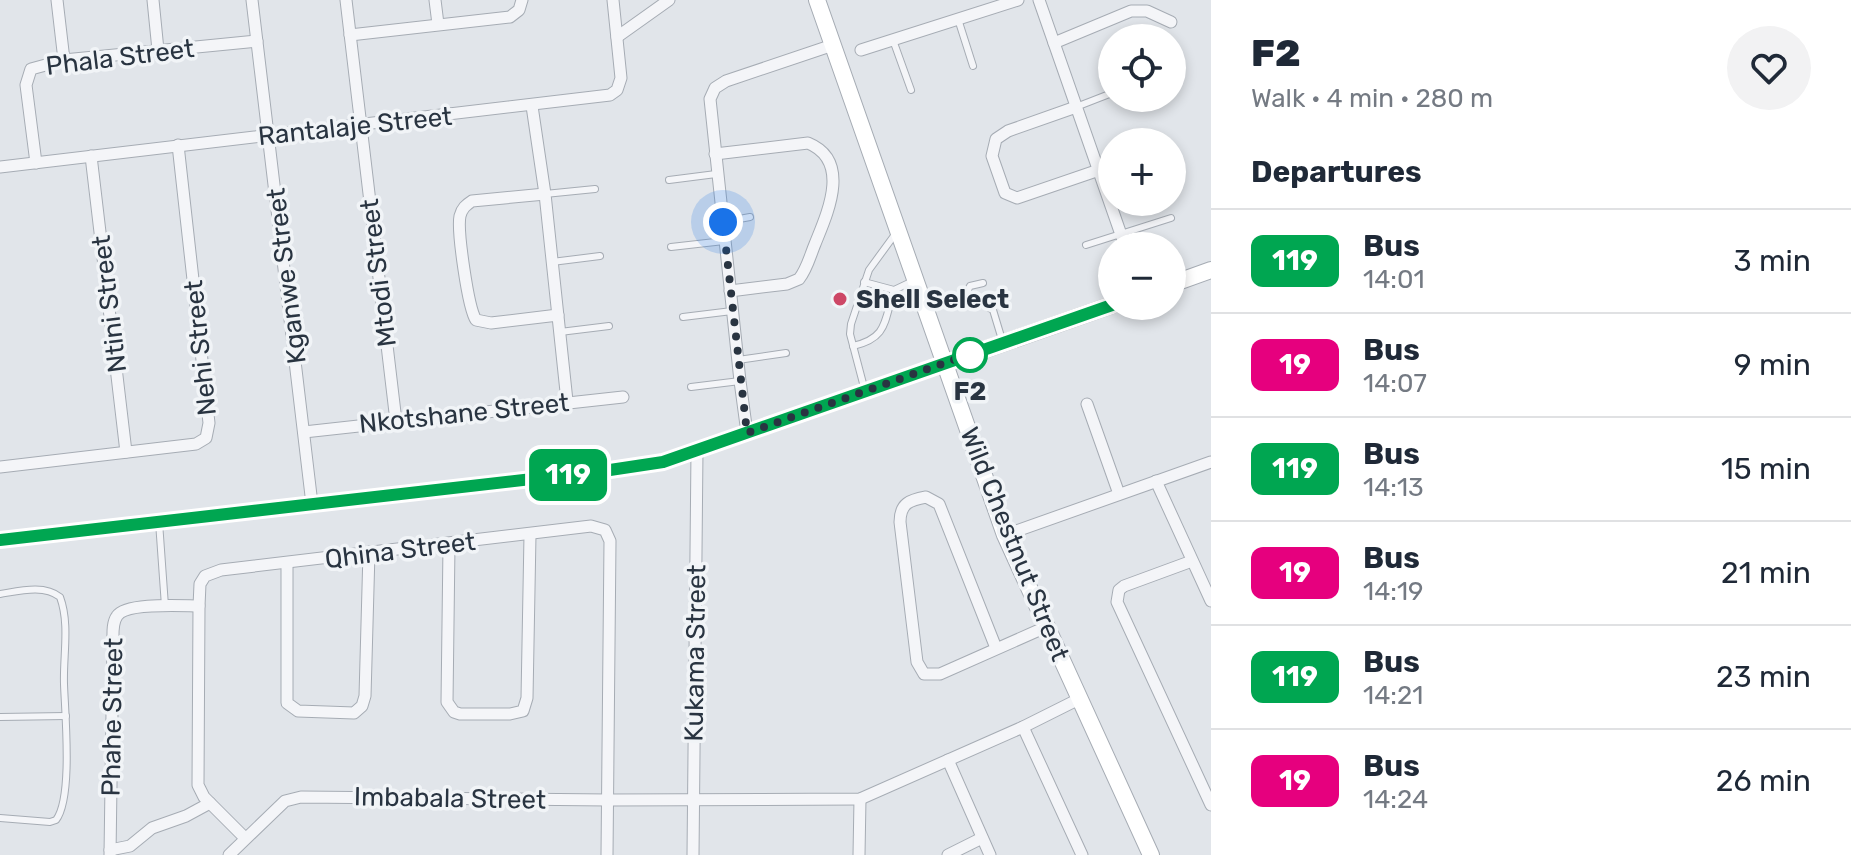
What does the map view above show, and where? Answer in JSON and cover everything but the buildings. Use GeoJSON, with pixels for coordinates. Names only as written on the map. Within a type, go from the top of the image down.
{"type":"FeatureCollection","features":[{"type":"Feature","properties":{"kind":"street"},"geometry":{"type":"LineString","coordinates":[[57,0],[64,60]]}},
{"type":"Feature","properties":{"kind":"street"},"geometry":{"type":"LineString","coordinates":[[153,0],[158,50]]}},
{"type":"Feature","properties":{"kind":"street","name":"Kganwe Street"},"geometry":{"type":"LineString","coordinates":[[252,0],[312,504]]}},
{"type":"Feature","properties":{"kind":"street","name":"Mtodi Street"},"geometry":{"type":"LineString","coordinates":[[346,0],[396,421]]}},
{"type":"Feature","properties":{"kind":"street"},"geometry":{"type":"LineString","coordinates":[[435,0],[438,24]]}},
{"type":"Feature","properties":{"kind":"street"},"geometry":{"type":"LineString","coordinates":[[350,35],[510,17],[519,10],[522,0]]}},
{"type":"Feature","properties":{"kind":"street","name":"Rantalaje Street"},"geometry":{"type":"LineString","coordinates":[[0,167],[602,97],[614,93],[621,78],[613,0]]}},
{"type":"Feature","properties":{"kind":"street"},"geometry":{"type":"LineString","coordinates":[[617,37],[669,0]]}},
{"type":"Feature","properties":{"kind":"street","name":"Wild Chestnut Street"},"geometry":{"type":"LineString","coordinates":[[817,0],[1005,535],[1151,855]]}},
{"type":"Feature","properties":{"kind":"street"},"geometry":{"type":"LineString","coordinates":[[861,50],[1018,0]]}},
{"type":"Feature","properties":{"kind":"street"},"geometry":{"type":"LineString","coordinates":[[1039,0],[1098,167]]}},
{"type":"Feature","properties":{"kind":"street"},"geometry":{"type":"LineString","coordinates":[[1054,43],[1131,11],[1147,11],[1171,22]]}},
{"type":"Feature","properties":{"kind":"street","name":"Phala Street"},"geometry":{"type":"LineString","coordinates":[[36,163],[27,77],[31,69],[64,60],[257,41]]}},
{"type":"Feature","properties":{"kind":"street"},"geometry":{"type":"LineString","coordinates":[[747,433],[716,174],[711,94],[726,81],[833,45]]}},
{"type":"Feature","properties":{"kind":"street"},"geometry":{"type":"LineString","coordinates":[[532,106],[545,194],[567,401]]}},
{"type":"Feature","properties":{"kind":"street"},"geometry":{"type":"LineString","coordinates":[[1076,107],[1008,131],[996,139],[992,156],[1005,193],[1017,198],[1098,170]]}},
{"type":"Feature","properties":{"kind":"street"},"geometry":{"type":"LineString","coordinates":[[715,154],[808,143],[823,153],[834,185],[829,209],[799,279],[787,284],[730,291]]}},
{"type":"Feature","properties":{"kind":"street","name":"Nehi Street"},"geometry":{"type":"LineString","coordinates":[[0,467],[196,444],[206,438],[209,432],[178,145]]}},
{"type":"Feature","properties":{"kind":"street","name":"Ntini Street"},"geometry":{"type":"LineString","coordinates":[[91,156],[126,452]]}},
{"type":"Feature","properties":{"kind":"street"},"geometry":{"type":"LineString","coordinates":[[545,194],[472,201],[463,208],[459,223],[468,299],[476,320],[491,323],[558,315]]}},
{"type":"Feature","properties":{"kind":"street"},"geometry":{"type":"LineString","coordinates":[[1186,279],[1211,270]]}},
{"type":"Feature","properties":{"kind":"street"},"geometry":{"type":"LineString","coordinates":[[0,540],[639,467],[697,451],[1098,310]]}},
{"type":"Feature","properties":{"kind":"street","name":"Nkotshane Street"},"geometry":{"type":"LineString","coordinates":[[304,432],[623,397]]}},
{"type":"Feature","properties":{"kind":"street"},"geometry":{"type":"LineString","coordinates":[[1087,404],[1119,494]]}},
{"type":"Feature","properties":{"kind":"street","name":"Kukama Street"},"geometry":{"type":"LineString","coordinates":[[693,855],[697,451]]}},
{"type":"Feature","properties":{"kind":"street"},"geometry":{"type":"LineString","coordinates":[[1005,535],[1211,462]]}},
{"type":"Feature","properties":{"kind":"street"},"geometry":{"type":"LineString","coordinates":[[1156,481],[1211,601]]}},
{"type":"Feature","properties":{"kind":"street"},"geometry":{"type":"LineString","coordinates":[[996,648],[939,504],[926,497],[909,501],[902,508],[900,522],[920,670],[935,676],[1046,627]]}},
{"type":"Feature","properties":{"kind":"street","name":"Qhina Street"},"geometry":{"type":"LineString","coordinates":[[245,838],[200,791],[197,778],[200,584],[208,573],[591,526],[605,530],[609,535],[608,800]]}},
{"type":"Feature","properties":{"kind":"street"},"geometry":{"type":"LineString","coordinates":[[449,545],[447,702],[454,712],[460,714],[515,714],[523,711],[527,698],[530,535]]}},
{"type":"Feature","properties":{"kind":"street"},"geometry":{"type":"LineString","coordinates":[[287,563],[287,703],[298,711],[354,713],[360,709],[365,696],[369,552]]}},
{"type":"Feature","properties":{"kind":"street"},"geometry":{"type":"LineString","coordinates":[[1192,561],[1124,586],[1119,590],[1117,602],[1211,805]]}},
{"type":"Feature","properties":{"kind":"street","name":"Phahe Street"},"geometry":{"type":"LineString","coordinates":[[110,852],[115,618],[123,610],[199,606]]}},
{"type":"Feature","properties":{"kind":"street"},"geometry":{"type":"LineString","coordinates":[[859,855],[860,799],[1079,699]]}},
{"type":"Feature","properties":{"kind":"street"},"geometry":{"type":"LineString","coordinates":[[1023,727],[1082,855]]}},
{"type":"Feature","properties":{"kind":"street"},"geometry":{"type":"LineString","coordinates":[[948,760],[990,855]]}},
{"type":"Feature","properties":{"kind":"street","name":"Imbabala Street"},"geometry":{"type":"LineString","coordinates":[[229,855],[285,801],[301,797],[860,799]]}},
{"type":"Feature","properties":{"kind":"street"},"geometry":{"type":"LineString","coordinates":[[607,855],[608,800]]}},
{"type":"Feature","properties":{"kind":"street"},"geometry":{"type":"LineString","coordinates":[[110,852],[130,846],[152,828],[186,816],[210,803]]}},
{"type":"Feature","properties":{"kind":"street"},"geometry":{"type":"LineString","coordinates":[[948,855],[982,838]]}},
{"type":"Feature","properties":{"kind":"lane"},"geometry":{"type":"LineString","coordinates":[[958,19],[973,66]]}},
{"type":"Feature","properties":{"kind":"lane"},"geometry":{"type":"LineString","coordinates":[[893,40],[911,90]]}},
{"type":"Feature","properties":{"kind":"lane"},"geometry":{"type":"LineString","coordinates":[[1076,107],[1098,98]]}},
{"type":"Feature","properties":{"kind":"lane"},"geometry":{"type":"LineString","coordinates":[[669,180],[716,174]]}},
{"type":"Feature","properties":{"kind":"lane"},"geometry":{"type":"LineString","coordinates":[[545,194],[595,189]]}},
{"type":"Feature","properties":{"kind":"lane"},"geometry":{"type":"LineString","coordinates":[[723,222],[750,217]]}},
{"type":"Feature","properties":{"kind":"lane"},"geometry":{"type":"LineString","coordinates":[[1140,232],[1171,218]]}},
{"type":"Feature","properties":{"kind":"lane"},"geometry":{"type":"LineString","coordinates":[[865,391],[853,346],[851,324],[869,270],[898,231]]}},
{"type":"Feature","properties":{"kind":"lane"},"geometry":{"type":"LineString","coordinates":[[671,247],[724,241]]}},
{"type":"Feature","properties":{"kind":"lane"},"geometry":{"type":"LineString","coordinates":[[1086,245],[1098,243]]}},
{"type":"Feature","properties":{"kind":"lane"},"geometry":{"type":"LineString","coordinates":[[552,262],[600,256]]}},
{"type":"Feature","properties":{"kind":"lane"},"geometry":{"type":"LineString","coordinates":[[864,282],[894,290],[915,281]]}},
{"type":"Feature","properties":{"kind":"lane"},"geometry":{"type":"LineString","coordinates":[[983,283],[970,286],[967,292],[970,298],[993,310],[1003,343]]}},
{"type":"Feature","properties":{"kind":"lane"},"geometry":{"type":"LineString","coordinates":[[853,346],[871,342],[880,334],[894,290]]}},
{"type":"Feature","properties":{"kind":"lane"},"geometry":{"type":"LineString","coordinates":[[683,317],[732,311]]}},
{"type":"Feature","properties":{"kind":"lane"},"geometry":{"type":"LineString","coordinates":[[560,332],[609,326]]}},
{"type":"Feature","properties":{"kind":"lane"},"geometry":{"type":"LineString","coordinates":[[738,360],[786,353]]}},
{"type":"Feature","properties":{"kind":"lane"},"geometry":{"type":"LineString","coordinates":[[691,387],[740,381]]}},
{"type":"Feature","properties":{"kind":"lane"},"geometry":{"type":"LineString","coordinates":[[159,522],[165,606]]}},
{"type":"Feature","properties":{"kind":"lane"},"geometry":{"type":"LineString","coordinates":[[0,594],[34,589],[48,590],[60,597],[65,623],[66,716],[65,769],[59,816],[50,822],[0,818]]}},
{"type":"Feature","properties":{"kind":"lane"},"geometry":{"type":"LineString","coordinates":[[0,717],[66,716]]}},
{"type":"Feature","properties":{"kind":"bus line","name":"119"},"geometry":{"type":"LineString","coordinates":[[0,540],[663,462],[1098,310]]}},
{"type":"Feature","properties":{"kind":"place","name":"Shell Select"},"geometry":{"type":"Point","coordinates":[840,299]}},
{"type":"Feature","properties":{"kind":"place","name":"F2"},"geometry":{"type":"Point","coordinates":[970,355]}},
{"type":"Feature","properties":{"kind":"route"},"geometry":{"type":"LineString","coordinates":[[723,222],[747,433],[973,353],[970,355]]}}]}
